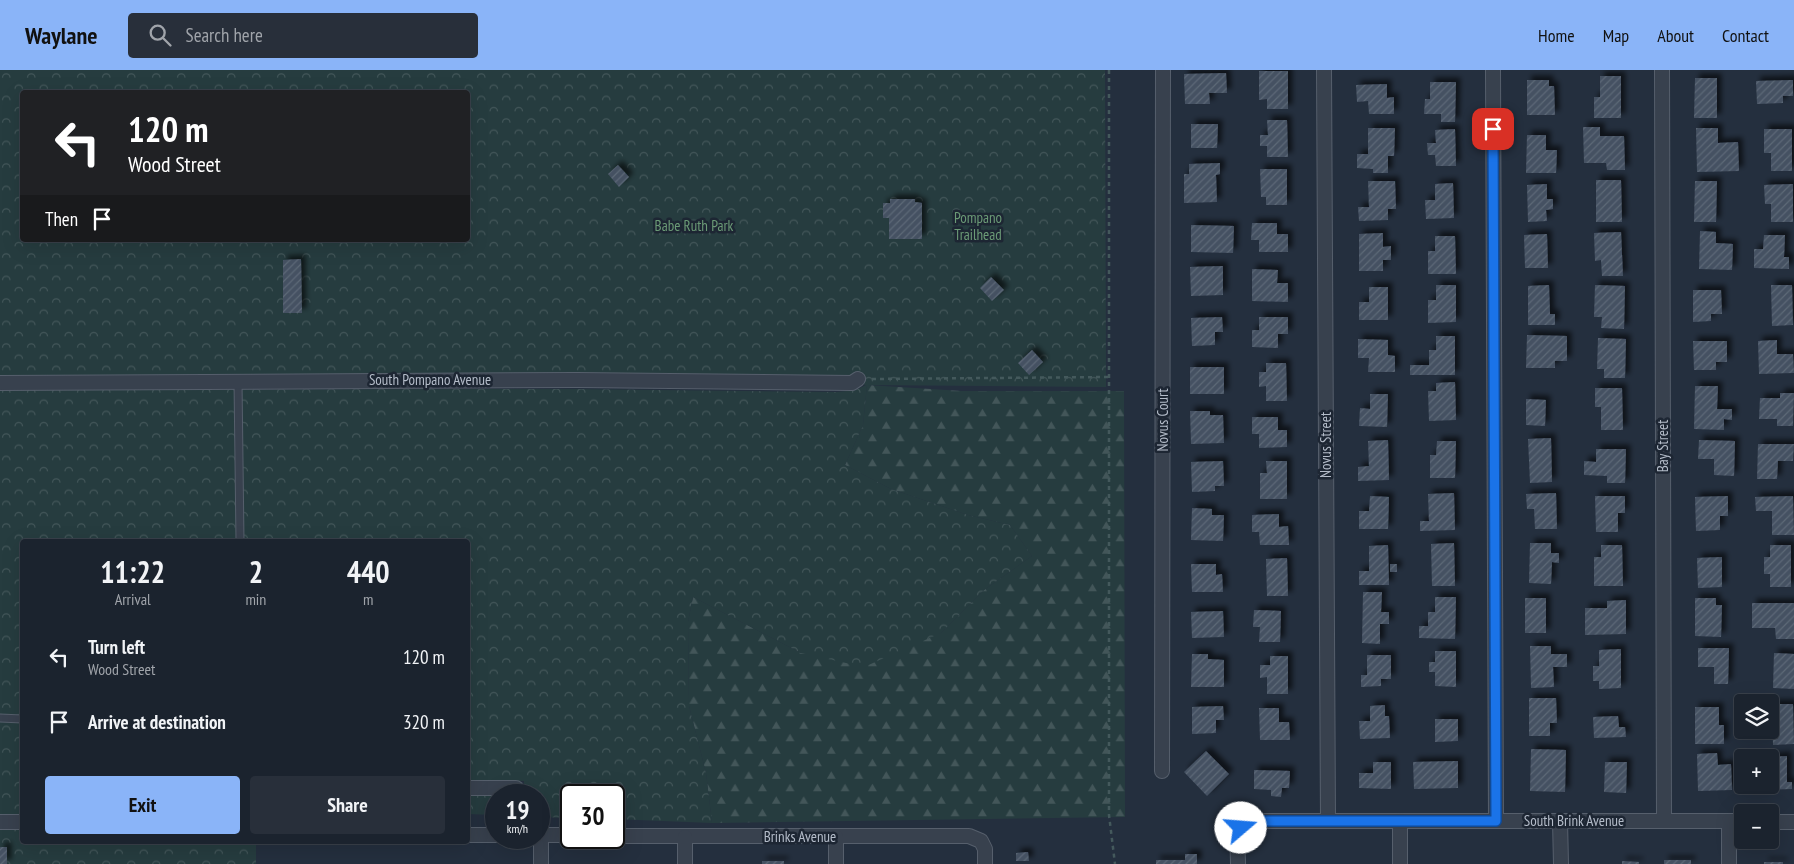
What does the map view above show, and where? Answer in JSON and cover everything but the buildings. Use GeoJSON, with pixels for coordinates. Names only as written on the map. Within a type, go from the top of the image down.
{"type":"FeatureCollection","features":[{"type":"Feature","properties":{"kind":"street","name":"Novus Court"},"geometry":{"type":"LineString","coordinates":[[1162,771],[1164,70]]}},
{"type":"Feature","properties":{"kind":"street","name":"Novus Street"},"geometry":{"type":"LineString","coordinates":[[1324,70],[1328,821]]}},
{"type":"Feature","properties":{"kind":"street"},"geometry":{"type":"LineString","coordinates":[[1493,70],[1496,821]]}},
{"type":"Feature","properties":{"kind":"street","name":"Bay Street"},"geometry":{"type":"LineString","coordinates":[[1662,70],[1664,821]]}},
{"type":"Feature","properties":{"kind":"street","name":"South Pompano Avenue"},"geometry":{"type":"LineString","coordinates":[[0,383],[576,380],[852,383],[858,378]]}},
{"type":"Feature","properties":{"kind":"street"},"geometry":{"type":"LineString","coordinates":[[470,788],[485,788]]}},
{"type":"Feature","properties":{"kind":"street","name":"South Brink Avenue"},"geometry":{"type":"LineString","coordinates":[[1238,864],[1238,836],[1241,828],[1246,823],[1255,821],[1734,821]]}},
{"type":"Feature","properties":{"kind":"street"},"geometry":{"type":"LineString","coordinates":[[1400,821],[1400,864]]}},
{"type":"Feature","properties":{"kind":"street"},"geometry":{"type":"LineString","coordinates":[[1560,821],[1562,864]]}},
{"type":"Feature","properties":{"kind":"street"},"geometry":{"type":"LineString","coordinates":[[0,822],[20,822]]}},
{"type":"Feature","properties":{"kind":"street"},"geometry":{"type":"LineString","coordinates":[[1779,822],[1794,822]]}},
{"type":"Feature","properties":{"kind":"street"},"geometry":{"type":"LineString","coordinates":[[1729,864],[1734,833]]}},
{"type":"Feature","properties":{"kind":"street"},"geometry":{"type":"LineString","coordinates":[[470,835],[485,835]]}},
{"type":"Feature","properties":{"kind":"street","name":"Brinks Avenue"},"geometry":{"type":"LineString","coordinates":[[625,836],[969,836],[981,840],[985,849],[985,864]]}},
{"type":"Feature","properties":{"kind":"street"},"geometry":{"type":"LineString","coordinates":[[686,836],[686,864]]}},
{"type":"Feature","properties":{"kind":"street"},"geometry":{"type":"LineString","coordinates":[[836,837],[836,864]]}},
{"type":"Feature","properties":{"kind":"street"},"geometry":{"type":"LineString","coordinates":[[540,849],[541,864]]}},
{"type":"Feature","properties":{"kind":"lane"},"geometry":{"type":"LineString","coordinates":[[238,381],[240,539]]}},
{"type":"Feature","properties":{"kind":"lane"},"geometry":{"type":"LineString","coordinates":[[0,718],[20,719]]}},
{"type":"Feature","properties":{"kind":"path"},"geometry":{"type":"LineString","coordinates":[[1109,70],[1109,815],[1115,864]]}},
{"type":"Feature","properties":{"kind":"path"},"geometry":{"type":"LineString","coordinates":[[858,378],[1108,377]]}},
{"type":"Feature","properties":{"kind":"green space"},"geometry":{"type":"Polygon","coordinates":[[[0,70],[1105,70],[1106,387],[867,385],[863,425],[845,465],[891,489],[968,515],[1010,525],[1032,556],[984,590],[941,633],[864,667],[801,653],[693,597],[688,622],[689,706],[706,773],[712,823],[625,819],[625,784],[560,784],[560,818],[550,817],[550,784],[524,784],[524,781],[470,781],[470,539],[20,539],[20,814],[0,815],[0,390],[575,389],[837,392],[856,390],[866,385],[852,383],[0,383],[0,70]]]}},
{"type":"Feature","properties":{"kind":"green space"},"geometry":{"type":"Polygon","coordinates":[[[867,385],[962,391],[1124,391],[1125,817],[712,823],[706,773],[689,706],[688,622],[693,597],[801,653],[941,633],[984,590],[1032,556],[1010,525],[968,515],[891,489],[845,465],[863,425],[867,385]]]}},
{"type":"Feature","properties":{"kind":"green space"},"geometry":{"type":"Polygon","coordinates":[[[470,795],[485,796],[485,815],[470,814],[470,795]]]}},
{"type":"Feature","properties":{"kind":"green space"},"geometry":{"type":"Polygon","coordinates":[[[20,829],[20,844],[256,844],[256,864],[0,864],[0,830],[20,829]]]}},
{"type":"Feature","properties":{"kind":"route"},"geometry":{"type":"LineString","coordinates":[[1241,828],[1246,823],[1255,821],[1496,821],[1493,129]]}},
{"type":"Feature","properties":{"kind":"park label","name":"Babe Ruth Park"},"geometry":{"type":"Point","coordinates":[694,226]}},
{"type":"Feature","properties":{"kind":"park label","name":"Pompano Trailhead"},"geometry":{"type":"Point","coordinates":[978,226]}}]}
